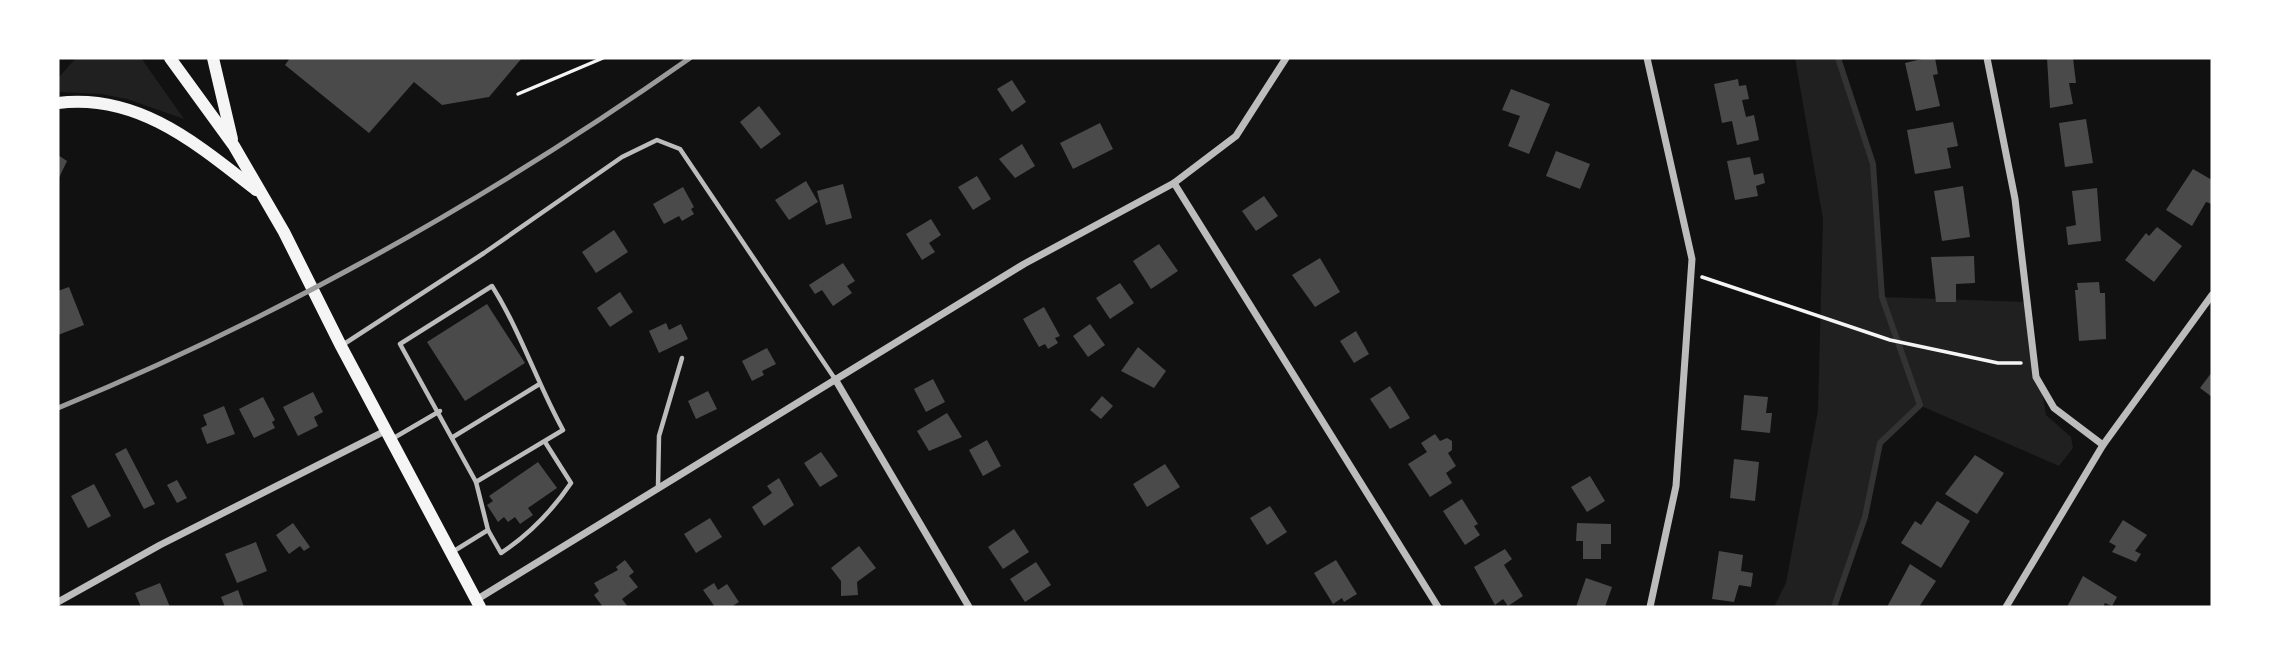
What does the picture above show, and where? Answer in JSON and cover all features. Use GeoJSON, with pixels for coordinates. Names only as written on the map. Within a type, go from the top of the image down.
{"type":"FeatureCollection","features":[{"type":"Feature","properties":{"kind":"main road"},"geometry":{"type":"LineString","coordinates":[[170,58],[233,146],[262,194],[478,604]]}},
{"type":"Feature","properties":{"kind":"main road"},"geometry":{"type":"LineString","coordinates":[[213,58],[233,146]]}},
{"type":"Feature","properties":{"kind":"main road"},"geometry":{"type":"LineString","coordinates":[[58,103],[97,103],[130,109],[155,119],[184,134],[262,194]]}},
{"type":"Feature","properties":{"kind":"street"},"geometry":{"type":"LineString","coordinates":[[478,604],[658,488],[1024,264],[1174,183],[1236,136],[1286,58]]}},
{"type":"Feature","properties":{"kind":"street"},"geometry":{"type":"LineString","coordinates":[[1647,58],[1692,259],[1675,486],[1650,607]]}},
{"type":"Feature","properties":{"kind":"street"},"geometry":{"type":"LineString","coordinates":[[1987,58],[2015,199],[2036,377],[2054,408],[2102,445]]}},
{"type":"Feature","properties":{"kind":"street"},"geometry":{"type":"LineString","coordinates":[[1174,183],[1438,607]]}},
{"type":"Feature","properties":{"kind":"street"},"geometry":{"type":"LineString","coordinates":[[2006,607],[2102,445],[2212,295]]}},
{"type":"Feature","properties":{"kind":"street"},"geometry":{"type":"LineString","coordinates":[[835,379],[969,607]]}},
{"type":"Feature","properties":{"kind":"street"},"geometry":{"type":"LineString","coordinates":[[58,602],[160,545],[389,435]]}},
{"type":"Feature","properties":{"kind":"lane"},"geometry":{"type":"LineString","coordinates":[[341,346],[484,253],[622,157],[657,140],[680,149],[835,379]]}},
{"type":"Feature","properties":{"kind":"lane"},"geometry":{"type":"LineString","coordinates":[[476,482],[563,430],[538,385],[508,311],[492,286],[400,344],[440,411],[476,482],[488,530],[501,553],[525,536],[556,504],[571,482],[545,442]]}},
{"type":"Feature","properties":{"kind":"lane"},"geometry":{"type":"LineString","coordinates":[[658,488],[659,436],[682,358]]}},
{"type":"Feature","properties":{"kind":"lane"},"geometry":{"type":"LineString","coordinates":[[453,437],[538,385]]}},
{"type":"Feature","properties":{"kind":"lane"},"geometry":{"type":"LineString","coordinates":[[389,435],[440,411]]}},
{"type":"Feature","properties":{"kind":"lane"},"geometry":{"type":"LineString","coordinates":[[451,552],[488,530]]}},
{"type":"Feature","properties":{"kind":"path"},"geometry":{"type":"LineString","coordinates":[[518,94],[603,58]]}},
{"type":"Feature","properties":{"kind":"path"},"geometry":{"type":"LineString","coordinates":[[1692,273],[1890,340],[1998,362],[2034,363]]}},
{"type":"Feature","properties":{"kind":"shaded area"},"geometry":{"type":"Polygon","coordinates":[[[76,58],[141,58],[184,119],[127,99],[101,94],[58,92],[58,78],[76,58]]]}},
{"type":"Feature","properties":{"kind":"shaded area"},"geometry":{"type":"Polygon","coordinates":[[[1795,58],[1838,58],[1873,164],[1882,297],[2026,302],[2046,415],[2071,437],[2073,448],[2059,466],[1919,405],[1880,443],[1865,517],[1832,607],[1774,607],[1786,583],[1818,410],[1823,219],[1795,58]]]}},
{"type":"Feature","properties":{"kind":"building"},"geometry":{"type":"Polygon","coordinates":[[[290,58],[522,58],[489,97],[442,105],[414,82],[369,133],[285,65],[290,58]]]}},
{"type":"Feature","properties":{"kind":"building"},"geometry":{"type":"Polygon","coordinates":[[[1935,58],[1938,74],[1933,75],[1940,106],[1916,111],[1905,63],[1935,58]]]}},
{"type":"Feature","properties":{"kind":"building"},"geometry":{"type":"Polygon","coordinates":[[[2047,58],[2073,58],[2076,83],[2069,83],[2073,104],[2050,108],[2047,58]]]}},
{"type":"Feature","properties":{"kind":"building"},"geometry":{"type":"Polygon","coordinates":[[[1738,79],[1739,86],[1746,85],[1749,99],[1742,100],[1746,117],[1754,115],[1759,140],[1737,145],[1732,121],[1722,123],[1714,84],[1738,79]]]}},
{"type":"Feature","properties":{"kind":"building"},"geometry":{"type":"Polygon","coordinates":[[[1012,80],[1026,102],[1012,112],[997,89],[1012,80]]]}},
{"type":"Feature","properties":{"kind":"building"},"geometry":{"type":"Polygon","coordinates":[[[1511,89],[1550,104],[1529,154],[1508,146],[1520,116],[1502,110],[1511,89]]]}},
{"type":"Feature","properties":{"kind":"building"},"geometry":{"type":"Polygon","coordinates":[[[759,106],[781,134],[761,149],[740,122],[759,106]]]}},
{"type":"Feature","properties":{"kind":"building"},"geometry":{"type":"Polygon","coordinates":[[[2086,119],[2093,163],[2065,167],[2059,123],[2086,119]]]}},
{"type":"Feature","properties":{"kind":"building"},"geometry":{"type":"Polygon","coordinates":[[[1953,122],[1958,146],[1947,148],[1951,168],[1915,174],[1907,130],[1953,122]]]}},
{"type":"Feature","properties":{"kind":"building"},"geometry":{"type":"Polygon","coordinates":[[[1100,123],[1113,149],[1073,169],[1060,143],[1100,123]]]}},
{"type":"Feature","properties":{"kind":"building"},"geometry":{"type":"Polygon","coordinates":[[[1022,144],[1035,166],[1015,178],[999,159],[1022,144]]]}},
{"type":"Feature","properties":{"kind":"building"},"geometry":{"type":"Polygon","coordinates":[[[1556,151],[1590,164],[1580,189],[1546,176],[1556,151]]]}},
{"type":"Feature","properties":{"kind":"building"},"geometry":{"type":"Polygon","coordinates":[[[58,155],[67,161],[58,180],[58,155]]]}},
{"type":"Feature","properties":{"kind":"building"},"geometry":{"type":"Polygon","coordinates":[[[1750,157],[1754,175],[1763,173],[1765,183],[1756,186],[1758,196],[1735,200],[1727,161],[1750,157]]]}},
{"type":"Feature","properties":{"kind":"building"},"geometry":{"type":"Polygon","coordinates":[[[2193,169],[2212,180],[2212,204],[2206,202],[2192,226],[2166,210],[2193,169]]]}},
{"type":"Feature","properties":{"kind":"building"},"geometry":{"type":"Polygon","coordinates":[[[977,176],[991,199],[973,210],[958,187],[977,176]]]}},
{"type":"Feature","properties":{"kind":"building"},"geometry":{"type":"Polygon","coordinates":[[[806,181],[818,202],[789,220],[775,200],[806,181]]]}},
{"type":"Feature","properties":{"kind":"building"},"geometry":{"type":"Polygon","coordinates":[[[843,184],[852,218],[826,225],[817,191],[843,184]]]}},
{"type":"Feature","properties":{"kind":"building"},"geometry":{"type":"Polygon","coordinates":[[[1963,186],[1970,237],[1942,241],[1934,191],[1963,186]]]}},
{"type":"Feature","properties":{"kind":"building"},"geometry":{"type":"Polygon","coordinates":[[[683,187],[694,207],[691,209],[694,214],[682,221],[679,216],[664,224],[653,204],[683,187]]]}},
{"type":"Feature","properties":{"kind":"building"},"geometry":{"type":"Polygon","coordinates":[[[2097,188],[2101,241],[2068,245],[2066,227],[2076,225],[2072,191],[2097,188]]]}},
{"type":"Feature","properties":{"kind":"building"},"geometry":{"type":"Polygon","coordinates":[[[1264,196],[1278,216],[1256,231],[1242,211],[1264,196]]]}},
{"type":"Feature","properties":{"kind":"building"},"geometry":{"type":"Polygon","coordinates":[[[931,219],[941,235],[929,243],[935,252],[922,260],[906,234],[931,219]]]}},
{"type":"Feature","properties":{"kind":"building"},"geometry":{"type":"Polygon","coordinates":[[[2157,227],[2182,246],[2154,282],[2125,260],[2146,233],[2149,236],[2157,227]]]}},
{"type":"Feature","properties":{"kind":"building"},"geometry":{"type":"Polygon","coordinates":[[[614,230],[628,252],[596,273],[582,252],[614,230]]]}},
{"type":"Feature","properties":{"kind":"building"},"geometry":{"type":"Polygon","coordinates":[[[1159,244],[1178,271],[1151,289],[1133,261],[1159,244]]]}},
{"type":"Feature","properties":{"kind":"building"},"geometry":{"type":"Polygon","coordinates":[[[1974,256],[1975,283],[1956,284],[1956,302],[1936,302],[1931,257],[1974,256]]]}},
{"type":"Feature","properties":{"kind":"building"},"geometry":{"type":"Polygon","coordinates":[[[1320,258],[1340,292],[1315,307],[1292,275],[1320,258]]]}},
{"type":"Feature","properties":{"kind":"building"},"geometry":{"type":"Polygon","coordinates":[[[843,263],[855,281],[847,286],[852,293],[833,306],[822,290],[815,294],[809,285],[843,263]]]}},
{"type":"Feature","properties":{"kind":"building"},"geometry":{"type":"Polygon","coordinates":[[[2099,282],[2100,293],[2105,293],[2106,339],[2079,341],[2075,290],[2078,290],[2077,283],[2099,282]]]}},
{"type":"Feature","properties":{"kind":"building"},"geometry":{"type":"Polygon","coordinates":[[[1120,283],[1134,303],[1110,319],[1096,298],[1120,283]]]}},
{"type":"Feature","properties":{"kind":"building"},"geometry":{"type":"Polygon","coordinates":[[[69,287],[84,325],[58,335],[58,291],[69,287]]]}},
{"type":"Feature","properties":{"kind":"building"},"geometry":{"type":"Polygon","coordinates":[[[620,292],[633,312],[610,327],[597,308],[620,292]]]}},
{"type":"Feature","properties":{"kind":"building"},"geometry":{"type":"Polygon","coordinates":[[[487,304],[525,363],[465,401],[427,342],[487,304]]]}},
{"type":"Feature","properties":{"kind":"building"},"geometry":{"type":"Polygon","coordinates":[[[1044,307],[1060,336],[1055,338],[1058,343],[1048,349],[1045,344],[1039,347],[1023,319],[1044,307]]]}},
{"type":"Feature","properties":{"kind":"building"},"geometry":{"type":"Polygon","coordinates":[[[666,323],[669,330],[681,324],[688,339],[659,353],[649,331],[666,323]]]}},
{"type":"Feature","properties":{"kind":"building"},"geometry":{"type":"Polygon","coordinates":[[[1090,324],[1105,345],[1088,357],[1073,336],[1090,324]]]}},
{"type":"Feature","properties":{"kind":"building"},"geometry":{"type":"Polygon","coordinates":[[[1356,331],[1369,354],[1354,363],[1340,341],[1356,331]]]}},
{"type":"Feature","properties":{"kind":"building"},"geometry":{"type":"Polygon","coordinates":[[[1138,347],[1166,371],[1154,388],[1121,371],[1138,347]]]}},
{"type":"Feature","properties":{"kind":"building"},"geometry":{"type":"Polygon","coordinates":[[[767,348],[776,364],[762,371],[764,375],[752,381],[742,361],[767,348]]]}},
{"type":"Feature","properties":{"kind":"building"},"geometry":{"type":"Polygon","coordinates":[[[2212,372],[2212,397],[2200,388],[2212,372]]]}},
{"type":"Feature","properties":{"kind":"building"},"geometry":{"type":"Polygon","coordinates":[[[933,379],[945,402],[926,412],[914,389],[933,379]]]}},
{"type":"Feature","properties":{"kind":"building"},"geometry":{"type":"Polygon","coordinates":[[[1390,386],[1410,418],[1390,429],[1370,399],[1390,386]]]}},
{"type":"Feature","properties":{"kind":"building"},"geometry":{"type":"Polygon","coordinates":[[[708,391],[717,409],[696,419],[688,401],[708,391]]]}},
{"type":"Feature","properties":{"kind":"building"},"geometry":{"type":"Polygon","coordinates":[[[313,392],[323,412],[314,417],[318,426],[298,436],[283,407],[313,392]]]}},
{"type":"Feature","properties":{"kind":"building"},"geometry":{"type":"Polygon","coordinates":[[[1744,395],[1768,397],[1766,413],[1772,413],[1770,433],[1741,430],[1744,395]]]}},
{"type":"Feature","properties":{"kind":"building"},"geometry":{"type":"Polygon","coordinates":[[[1102,396],[1113,406],[1101,419],[1090,410],[1102,396]]]}},
{"type":"Feature","properties":{"kind":"building"},"geometry":{"type":"Polygon","coordinates":[[[263,397],[275,420],[272,422],[275,428],[254,438],[239,409],[263,397]]]}},
{"type":"Feature","properties":{"kind":"building"},"geometry":{"type":"Polygon","coordinates":[[[224,406],[235,434],[207,444],[201,428],[207,425],[203,415],[224,406]]]}},
{"type":"Feature","properties":{"kind":"building"},"geometry":{"type":"Polygon","coordinates":[[[947,413],[962,437],[929,451],[917,431],[947,413]]]}},
{"type":"Feature","properties":{"kind":"building"},"geometry":{"type":"Polygon","coordinates":[[[1435,434],[1440,441],[1447,438],[1452,441],[1452,450],[1448,453],[1456,466],[1446,473],[1452,483],[1430,497],[1408,464],[1427,452],[1421,443],[1435,434]]]}},
{"type":"Feature","properties":{"kind":"building"},"geometry":{"type":"Polygon","coordinates":[[[987,440],[1001,466],[983,476],[969,450],[987,440]]]}},
{"type":"Feature","properties":{"kind":"building"},"geometry":{"type":"Polygon","coordinates":[[[126,448],[155,504],[144,509],[115,454],[126,448]]]}},
{"type":"Feature","properties":{"kind":"building"},"geometry":{"type":"Polygon","coordinates":[[[821,452],[838,476],[820,487],[804,463],[821,452]]]}},
{"type":"Feature","properties":{"kind":"building"},"geometry":{"type":"Polygon","coordinates":[[[1975,455],[2004,473],[1977,514],[1945,494],[1975,455]]]}},
{"type":"Feature","properties":{"kind":"building"},"geometry":{"type":"Polygon","coordinates":[[[1734,459],[1759,462],[1755,501],[1730,498],[1734,459]]]}},
{"type":"Feature","properties":{"kind":"building"},"geometry":{"type":"Polygon","coordinates":[[[538,462],[557,488],[528,508],[533,515],[520,524],[515,517],[508,522],[504,517],[498,522],[487,505],[493,501],[489,496],[538,462]]]}},
{"type":"Feature","properties":{"kind":"building"},"geometry":{"type":"Polygon","coordinates":[[[1165,464],[1180,487],[1147,507],[1133,484],[1165,464]]]}},
{"type":"Feature","properties":{"kind":"building"},"geometry":{"type":"Polygon","coordinates":[[[1590,476],[1605,501],[1587,512],[1571,487],[1590,476]]]}},
{"type":"Feature","properties":{"kind":"building"},"geometry":{"type":"Polygon","coordinates":[[[779,478],[794,505],[764,526],[752,507],[772,493],[767,486],[779,478]]]}},
{"type":"Feature","properties":{"kind":"building"},"geometry":{"type":"Polygon","coordinates":[[[177,480],[187,498],[177,503],[167,485],[177,480]]]}},
{"type":"Feature","properties":{"kind":"building"},"geometry":{"type":"Polygon","coordinates":[[[94,484],[111,516],[88,528],[71,496],[94,484]]]}},
{"type":"Feature","properties":{"kind":"building"},"geometry":{"type":"Polygon","coordinates":[[[1462,499],[1478,524],[1474,526],[1480,535],[1465,545],[1443,511],[1462,499]]]}},
{"type":"Feature","properties":{"kind":"building"},"geometry":{"type":"Polygon","coordinates":[[[1937,501],[1970,521],[1941,568],[1901,543],[1915,521],[1921,525],[1937,501]]]}},
{"type":"Feature","properties":{"kind":"building"},"geometry":{"type":"Polygon","coordinates":[[[1270,506],[1287,532],[1267,545],[1250,518],[1270,506]]]}},
{"type":"Feature","properties":{"kind":"building"},"geometry":{"type":"Polygon","coordinates":[[[710,518],[722,537],[696,553],[684,534],[710,518]]]}},
{"type":"Feature","properties":{"kind":"building"},"geometry":{"type":"Polygon","coordinates":[[[2123,520],[2147,535],[2135,551],[2141,554],[2136,562],[2112,552],[2116,546],[2109,542],[2123,520]]]}},
{"type":"Feature","properties":{"kind":"building"},"geometry":{"type":"Polygon","coordinates":[[[293,523],[310,547],[304,551],[300,546],[289,554],[276,535],[293,523]]]}},
{"type":"Feature","properties":{"kind":"building"},"geometry":{"type":"Polygon","coordinates":[[[1577,523],[1611,524],[1611,544],[1601,544],[1601,559],[1583,559],[1583,541],[1576,541],[1577,523]]]}},
{"type":"Feature","properties":{"kind":"building"},"geometry":{"type":"Polygon","coordinates":[[[1014,529],[1029,552],[1003,569],[988,547],[1014,529]]]}},
{"type":"Feature","properties":{"kind":"building"},"geometry":{"type":"Polygon","coordinates":[[[256,542],[267,571],[237,583],[225,554],[256,542]]]}},
{"type":"Feature","properties":{"kind":"building"},"geometry":{"type":"Polygon","coordinates":[[[859,546],[876,568],[857,582],[858,595],[841,596],[841,581],[831,568],[859,546]]]}},
{"type":"Feature","properties":{"kind":"building"},"geometry":{"type":"Polygon","coordinates":[[[1505,549],[1512,559],[1504,565],[1523,596],[1508,606],[1503,599],[1495,605],[1474,567],[1505,549]]]}},
{"type":"Feature","properties":{"kind":"building"},"geometry":{"type":"Polygon","coordinates":[[[1719,551],[1743,555],[1741,571],[1753,573],[1751,587],[1739,585],[1734,602],[1712,599],[1719,551]]]}},
{"type":"Feature","properties":{"kind":"building"},"geometry":{"type":"Polygon","coordinates":[[[625,560],[634,572],[629,576],[638,587],[622,599],[628,607],[603,607],[594,595],[599,591],[594,583],[618,570],[616,567],[625,560]]]}},
{"type":"Feature","properties":{"kind":"building"},"geometry":{"type":"Polygon","coordinates":[[[1336,560],[1357,594],[1344,602],[1342,598],[1333,604],[1314,573],[1336,560]]]}},
{"type":"Feature","properties":{"kind":"building"},"geometry":{"type":"Polygon","coordinates":[[[1036,562],[1051,585],[1025,602],[1010,579],[1036,562]]]}},
{"type":"Feature","properties":{"kind":"building"},"geometry":{"type":"Polygon","coordinates":[[[1910,564],[1936,581],[1919,607],[1887,607],[1910,564]]]}},
{"type":"Feature","properties":{"kind":"building"},"geometry":{"type":"Polygon","coordinates":[[[2083,576],[2117,597],[2112,606],[2105,603],[2103,607],[2067,607],[2083,576]]]}},
{"type":"Feature","properties":{"kind":"building"},"geometry":{"type":"Polygon","coordinates":[[[1586,578],[1612,587],[1605,607],[1576,607],[1586,578]]]}},
{"type":"Feature","properties":{"kind":"building"},"geometry":{"type":"Polygon","coordinates":[[[160,583],[170,607],[141,607],[135,593],[160,583]]]}},
{"type":"Feature","properties":{"kind":"building"},"geometry":{"type":"Polygon","coordinates":[[[714,583],[718,590],[727,584],[739,602],[731,607],[715,607],[703,590],[714,583]]]}},
{"type":"Feature","properties":{"kind":"building"},"geometry":{"type":"Polygon","coordinates":[[[238,590],[244,607],[225,607],[221,597],[238,590]]]}},
{"type":"Feature","properties":{"kind":"waterway"},"geometry":{"type":"LineString","coordinates":[[1834,607],[1865,517],[1880,443],[1920,405],[1882,297],[1873,164],[1838,58]]}},
{"type":"Feature","properties":{"kind":"railway"},"geometry":{"type":"LineString","coordinates":[[58,408],[223,334],[384,251],[539,158],[690,58]]}}]}
